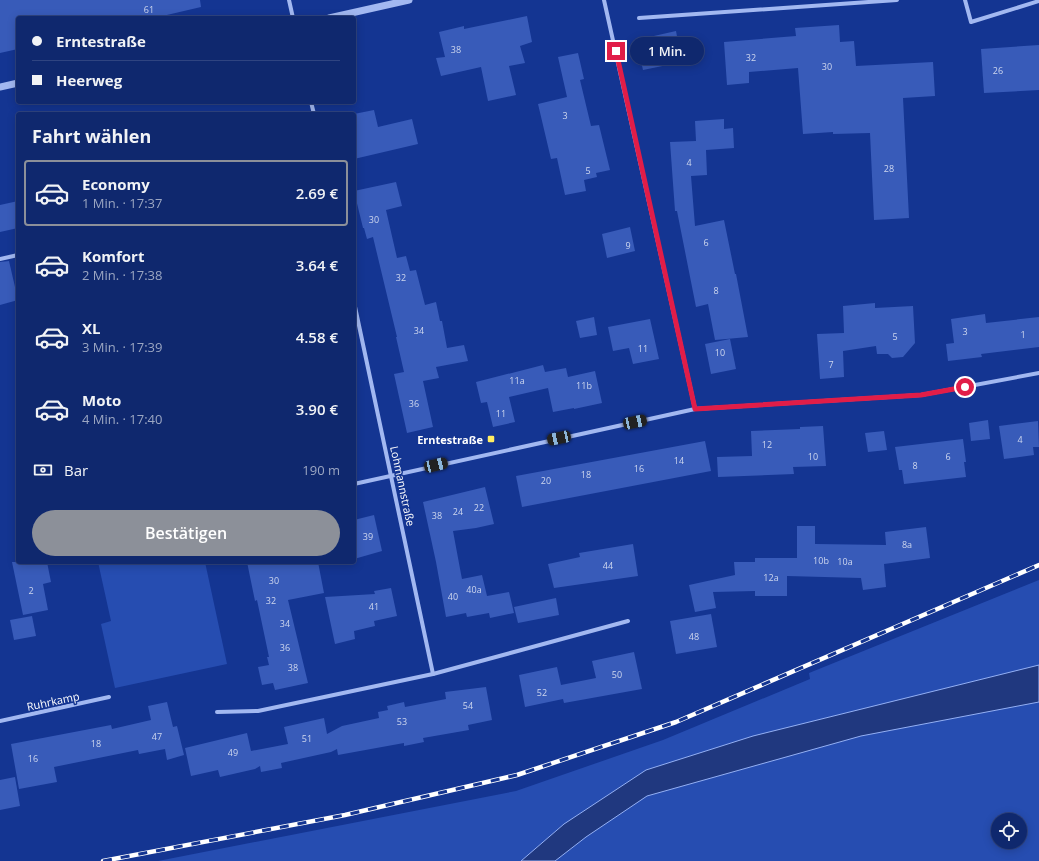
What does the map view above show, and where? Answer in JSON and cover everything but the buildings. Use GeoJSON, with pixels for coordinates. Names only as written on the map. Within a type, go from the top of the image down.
{"type":"FeatureCollection","features":[{"type":"Feature","properties":{"kind":"street"},"geometry":{"type":"LineString","coordinates":[[289,0],[293,16]]}},
{"type":"Feature","properties":{"kind":"street"},"geometry":{"type":"LineString","coordinates":[[338,16],[409,0]]}},
{"type":"Feature","properties":{"kind":"street"},"geometry":{"type":"LineString","coordinates":[[604,0],[695,409]]}},
{"type":"Feature","properties":{"kind":"street"},"geometry":{"type":"LineString","coordinates":[[639,18],[897,0]]}},
{"type":"Feature","properties":{"kind":"street"},"geometry":{"type":"LineString","coordinates":[[965,0],[970,22],[1039,1]]}},
{"type":"Feature","properties":{"kind":"street"},"geometry":{"type":"LineString","coordinates":[[0,87],[16,83]]}},
{"type":"Feature","properties":{"kind":"street"},"geometry":{"type":"LineString","coordinates":[[0,259],[16,255]]}},
{"type":"Feature","properties":{"kind":"street","name":"Lohmannstraße"},"geometry":{"type":"LineString","coordinates":[[356,311],[433,674]]}},
{"type":"Feature","properties":{"kind":"street"},"geometry":{"type":"LineString","coordinates":[[356,484],[695,409],[921,395],[1039,373]]}},
{"type":"Feature","properties":{"kind":"street"},"geometry":{"type":"LineString","coordinates":[[217,712],[258,712],[433,674],[628,621]]}},
{"type":"Feature","properties":{"kind":"street","name":"Ruhrkamp"},"geometry":{"type":"LineString","coordinates":[[0,721],[109,697]]}},
{"type":"Feature","properties":{"kind":"shaded area"},"geometry":{"type":"Polygon","coordinates":[[[98,564],[205,564],[227,664],[115,688],[101,624],[111,621],[98,564]]]}},
{"type":"Feature","properties":{"kind":"shaded area"},"geometry":{"type":"Polygon","coordinates":[[[1039,580],[1039,861],[555,861],[586,837],[564,824],[521,861],[158,861],[516,791],[663,740],[810,679],[809,673],[1039,580]]]}},
{"type":"Feature","properties":{"kind":"shaded area"},"geometry":{"type":"Polygon","coordinates":[[[1039,665],[1039,702],[861,736],[647,796],[586,837],[555,861],[521,861],[564,824],[646,770],[753,736],[1039,665]]]}},
{"type":"Feature","properties":{"kind":"railway"},"geometry":{"type":"LineString","coordinates":[[103,861],[345,815],[517,775],[676,722],[1039,565]]}},
{"type":"Feature","properties":{"kind":"place","name":"Erntestraße"},"geometry":{"type":"Point","coordinates":[491,439]}},
{"type":"Feature","properties":{"kind":"route"},"geometry":{"type":"LineString","coordinates":[[616,51],[695,409],[921,395],[965,387]]}}]}
